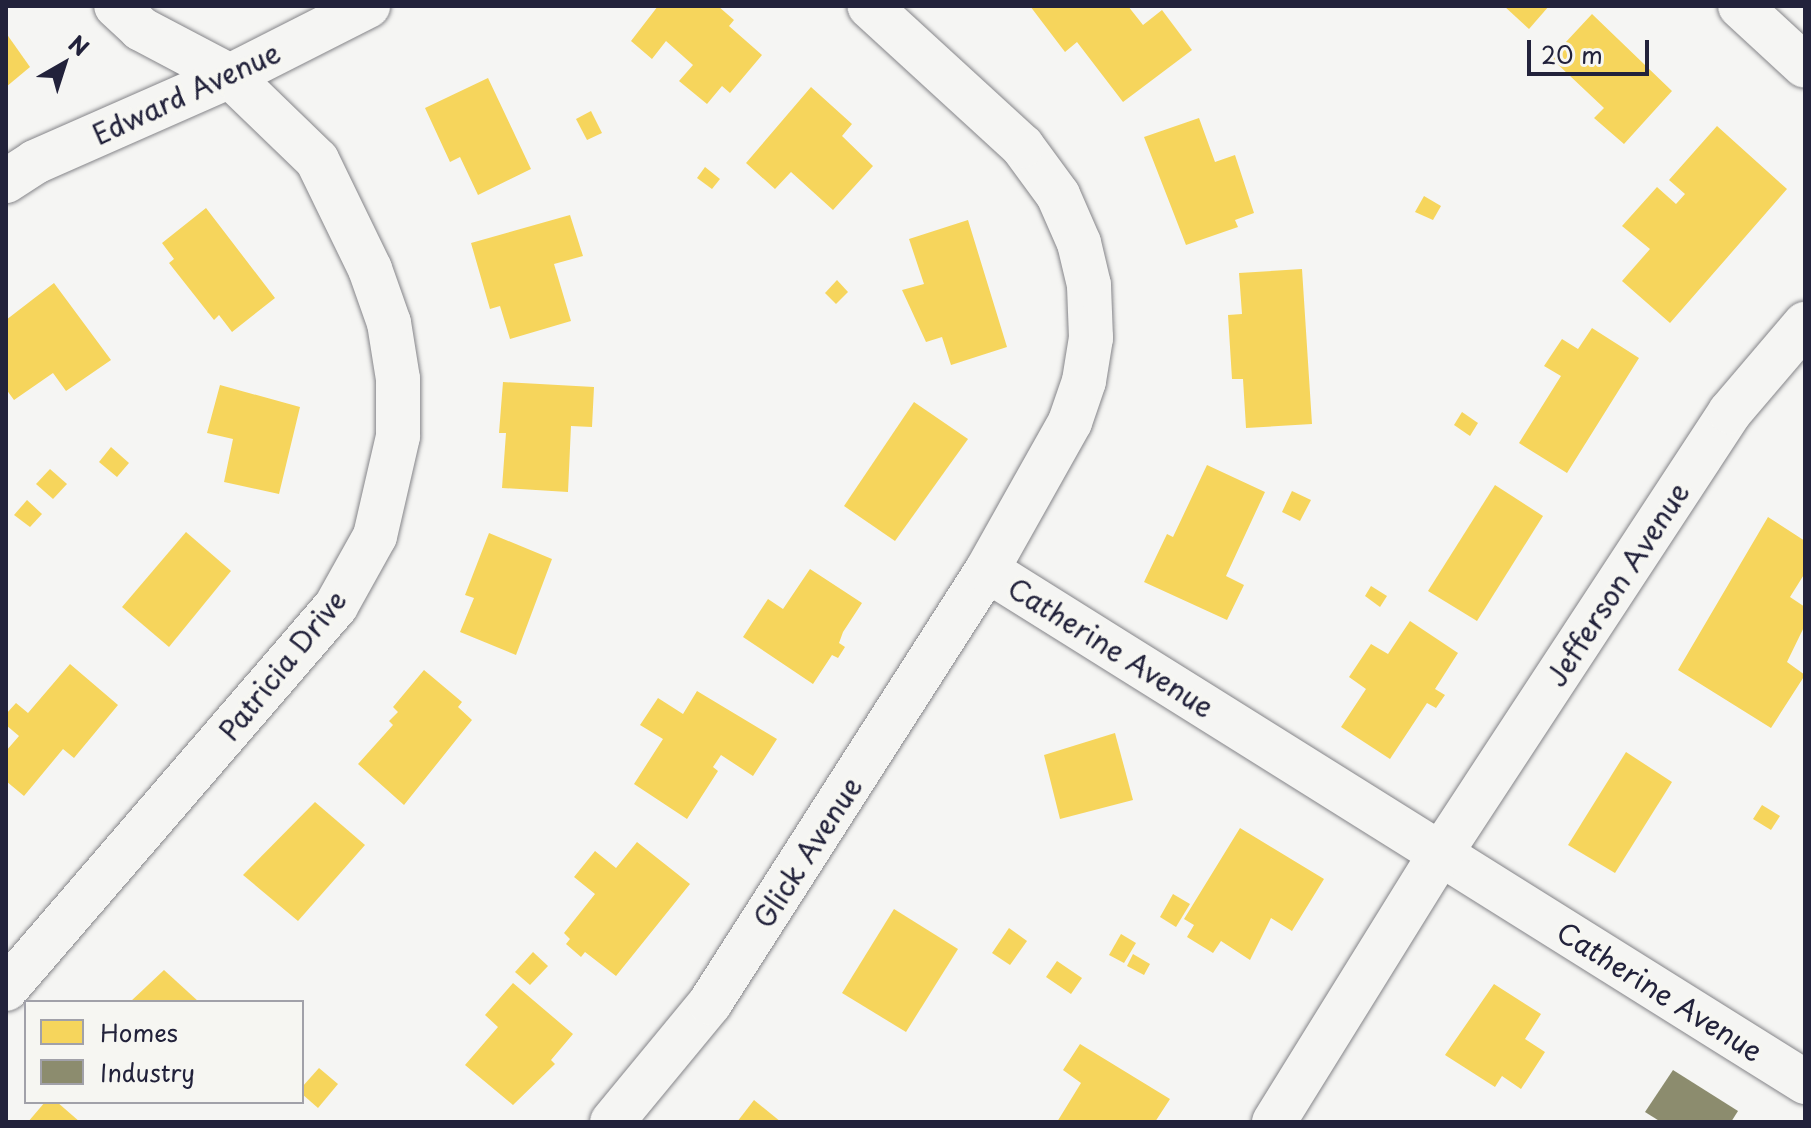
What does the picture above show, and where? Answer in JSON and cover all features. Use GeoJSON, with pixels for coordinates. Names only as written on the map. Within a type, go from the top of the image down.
{"type":"FeatureCollection","features":[{"type":"Feature","properties":{"kind":"street","name":"Patricia Drive"},"geometry":{"type":"LineString","coordinates":[[6,989],[336,606],[375,536],[389,492],[398,436],[398,379],[389,323],[370,269],[317,160],[230,76],[141,29],[116,6]]}},
{"type":"Feature","properties":{"kind":"street","name":"Edward Avenue"},"geometry":{"type":"LineString","coordinates":[[6,181],[35,162],[230,76],[368,6]]}},
{"type":"Feature","properties":{"kind":"street","name":"Catherine Avenue"},"geometry":{"type":"LineString","coordinates":[[869,6],[1022,146],[1058,195],[1079,243],[1089,285],[1091,338],[1070,422],[987,570],[1805,1082]]}},
{"type":"Feature","properties":{"kind":"street"},"geometry":{"type":"LineString","coordinates":[[1740,6],[1805,66]]}},
{"type":"Feature","properties":{"kind":"street","name":"Jefferson Avenue"},"geometry":{"type":"LineString","coordinates":[[1274,1122],[1441,853],[1730,412],[1805,324]]}},
{"type":"Feature","properties":{"kind":"street","name":"Glick Avenue"},"geometry":{"type":"LineString","coordinates":[[612,1122],[710,1003],[987,570]]}},
{"type":"Feature","properties":{"kind":"building: Homes"},"geometry":{"type":"Polygon","coordinates":[[[658,6],[718,6],[734,20],[729,26],[762,55],[730,93],[722,86],[707,104],[679,81],[693,65],[666,41],[652,59],[631,41],[658,6]]]}},
{"type":"Feature","properties":{"kind":"building: Homes"},"geometry":{"type":"Polygon","coordinates":[[[1030,6],[1128,6],[1143,25],[1162,10],[1192,50],[1123,102],[1077,42],[1065,52],[1030,6]]]}},
{"type":"Feature","properties":{"kind":"building: Homes"},"geometry":{"type":"Polygon","coordinates":[[[1504,6],[1549,6],[1529,29],[1504,6]]]}},
{"type":"Feature","properties":{"kind":"building: Homes"},"geometry":{"type":"Polygon","coordinates":[[[1592,14],[1672,91],[1624,144],[1594,118],[1604,108],[1551,58],[1592,14]]]}},
{"type":"Feature","properties":{"kind":"building: Homes"},"geometry":{"type":"Polygon","coordinates":[[[6,33],[30,67],[6,87],[6,33]]]}},
{"type":"Feature","properties":{"kind":"building: Homes"},"geometry":{"type":"Polygon","coordinates":[[[488,78],[531,169],[478,195],[460,157],[450,162],[425,108],[488,78]]]}},
{"type":"Feature","properties":{"kind":"building: Homes"},"geometry":{"type":"Polygon","coordinates":[[[811,87],[852,124],[842,136],[873,166],[833,210],[791,172],[775,189],[746,163],[811,87]]]}},
{"type":"Feature","properties":{"kind":"building: Homes"},"geometry":{"type":"Polygon","coordinates":[[[591,111],[602,133],[587,140],[576,119],[591,111]]]}},
{"type":"Feature","properties":{"kind":"building: Homes"},"geometry":{"type":"Polygon","coordinates":[[[1199,118],[1215,162],[1235,155],[1254,213],[1235,220],[1238,227],[1186,245],[1144,137],[1199,118]]]}},
{"type":"Feature","properties":{"kind":"building: Homes"},"geometry":{"type":"Polygon","coordinates":[[[1717,126],[1787,189],[1670,323],[1622,281],[1650,249],[1622,226],[1657,187],[1676,204],[1685,194],[1669,180],[1717,126]]]}},
{"type":"Feature","properties":{"kind":"building: Homes"},"geometry":{"type":"Polygon","coordinates":[[[705,167],[720,179],[712,189],[697,178],[705,167]]]}},
{"type":"Feature","properties":{"kind":"building: Homes"},"geometry":{"type":"Polygon","coordinates":[[[1424,196],[1441,206],[1433,220],[1415,212],[1424,196]]]}},
{"type":"Feature","properties":{"kind":"building: Homes"},"geometry":{"type":"Polygon","coordinates":[[[206,208],[275,298],[232,332],[219,315],[214,320],[169,263],[174,259],[162,243],[206,208]]]}},
{"type":"Feature","properties":{"kind":"building: Homes"},"geometry":{"type":"Polygon","coordinates":[[[570,215],[583,256],[554,264],[571,321],[510,339],[500,306],[490,309],[471,243],[570,215]]]}},
{"type":"Feature","properties":{"kind":"building: Homes"},"geometry":{"type":"Polygon","coordinates":[[[968,220],[1007,347],[951,365],[942,337],[926,342],[902,290],[924,284],[909,239],[968,220]]]}},
{"type":"Feature","properties":{"kind":"building: Homes"},"geometry":{"type":"Polygon","coordinates":[[[1302,269],[1312,424],[1246,428],[1243,379],[1232,379],[1228,315],[1242,314],[1239,273],[1302,269]]]}},
{"type":"Feature","properties":{"kind":"building: Homes"},"geometry":{"type":"Polygon","coordinates":[[[837,280],[848,292],[836,304],[825,293],[837,280]]]}},
{"type":"Feature","properties":{"kind":"building: Homes"},"geometry":{"type":"Polygon","coordinates":[[[54,283],[111,360],[66,391],[53,373],[14,400],[6,389],[6,320],[54,283]]]}},
{"type":"Feature","properties":{"kind":"building: Homes"},"geometry":{"type":"Polygon","coordinates":[[[1592,328],[1639,358],[1567,473],[1519,443],[1561,376],[1544,366],[1562,339],[1578,349],[1592,328]]]}},
{"type":"Feature","properties":{"kind":"building: Homes"},"geometry":{"type":"Polygon","coordinates":[[[503,382],[594,387],[592,427],[571,426],[568,492],[502,488],[506,433],[499,433],[503,382]]]}},
{"type":"Feature","properties":{"kind":"building: Homes"},"geometry":{"type":"Polygon","coordinates":[[[220,385],[300,407],[279,494],[224,482],[233,439],[207,433],[220,385]]]}},
{"type":"Feature","properties":{"kind":"building: Homes"},"geometry":{"type":"Polygon","coordinates":[[[914,402],[968,439],[895,541],[844,506],[914,402]]]}},
{"type":"Feature","properties":{"kind":"building: Homes"},"geometry":{"type":"Polygon","coordinates":[[[1462,412],[1478,423],[1470,436],[1454,425],[1462,412]]]}},
{"type":"Feature","properties":{"kind":"building: Homes"},"geometry":{"type":"Polygon","coordinates":[[[111,447],[129,463],[117,477],[99,462],[111,447]]]}},
{"type":"Feature","properties":{"kind":"building: Homes"},"geometry":{"type":"Polygon","coordinates":[[[1207,465],[1265,492],[1226,576],[1244,585],[1227,620],[1144,582],[1167,534],[1173,537],[1207,465]]]}},
{"type":"Feature","properties":{"kind":"building: Homes"},"geometry":{"type":"Polygon","coordinates":[[[50,469],[67,484],[53,499],[36,484],[50,469]]]}},
{"type":"Feature","properties":{"kind":"building: Homes"},"geometry":{"type":"Polygon","coordinates":[[[1495,485],[1543,516],[1477,621],[1428,591],[1495,485]]]}},
{"type":"Feature","properties":{"kind":"building: Homes"},"geometry":{"type":"Polygon","coordinates":[[[1292,491],[1311,500],[1300,521],[1282,512],[1292,491]]]}},
{"type":"Feature","properties":{"kind":"building: Homes"},"geometry":{"type":"Polygon","coordinates":[[[27,500],[42,514],[30,527],[14,515],[27,500]]]}},
{"type":"Feature","properties":{"kind":"building: Homes"},"geometry":{"type":"Polygon","coordinates":[[[1768,517],[1805,541],[1805,573],[1790,597],[1805,607],[1805,625],[1787,662],[1805,675],[1771,728],[1678,670],[1768,517]]]}},
{"type":"Feature","properties":{"kind":"building: Homes"},"geometry":{"type":"Polygon","coordinates":[[[186,532],[231,571],[169,647],[122,607],[186,532]]]}},
{"type":"Feature","properties":{"kind":"building: Homes"},"geometry":{"type":"Polygon","coordinates":[[[489,533],[552,559],[516,655],[460,632],[474,598],[465,595],[489,533]]]}},
{"type":"Feature","properties":{"kind":"building: Homes"},"geometry":{"type":"Polygon","coordinates":[[[810,569],[862,603],[843,632],[839,643],[845,647],[838,658],[832,655],[813,684],[743,637],[768,599],[783,609],[810,569]]]}},
{"type":"Feature","properties":{"kind":"building: Homes"},"geometry":{"type":"Polygon","coordinates":[[[1371,586],[1387,596],[1380,607],[1365,596],[1371,586]]]}},
{"type":"Feature","properties":{"kind":"building: Homes"},"geometry":{"type":"Polygon","coordinates":[[[1410,621],[1458,653],[1435,689],[1445,695],[1436,708],[1427,703],[1390,759],[1341,727],[1366,689],[1349,677],[1371,644],[1388,654],[1410,621]]]}},
{"type":"Feature","properties":{"kind":"building: Homes"},"geometry":{"type":"Polygon","coordinates":[[[70,664],[118,705],[74,758],[63,749],[24,796],[6,781],[6,751],[19,736],[6,725],[6,714],[16,703],[28,713],[70,664]]]}},
{"type":"Feature","properties":{"kind":"building: Homes"},"geometry":{"type":"Polygon","coordinates":[[[424,670],[462,702],[458,707],[472,720],[404,805],[358,764],[393,725],[389,721],[398,712],[393,707],[424,670]]]}},
{"type":"Feature","properties":{"kind":"building: Homes"},"geometry":{"type":"Polygon","coordinates":[[[697,691],[777,739],[753,776],[721,755],[713,767],[718,771],[687,819],[634,784],[663,739],[640,725],[658,698],[683,714],[697,691]]]}},
{"type":"Feature","properties":{"kind":"building: Homes"},"geometry":{"type":"Polygon","coordinates":[[[1115,733],[1133,800],[1060,819],[1044,755],[1115,733]]]}},
{"type":"Feature","properties":{"kind":"building: Homes"},"geometry":{"type":"Polygon","coordinates":[[[1626,752],[1672,782],[1615,873],[1568,845],[1626,752]]]}},
{"type":"Feature","properties":{"kind":"building: Homes"},"geometry":{"type":"Polygon","coordinates":[[[315,802],[365,845],[298,921],[243,875],[315,802]]]}},
{"type":"Feature","properties":{"kind":"building: Homes"},"geometry":{"type":"Polygon","coordinates":[[[1762,805],[1780,816],[1771,830],[1753,819],[1762,805]]]}},
{"type":"Feature","properties":{"kind":"building: Homes"},"geometry":{"type":"Polygon","coordinates":[[[1240,828],[1324,879],[1292,931],[1271,918],[1250,960],[1221,941],[1213,953],[1187,937],[1194,925],[1184,919],[1240,828]]]}},
{"type":"Feature","properties":{"kind":"building: Homes"},"geometry":{"type":"Polygon","coordinates":[[[637,842],[690,884],[616,976],[585,952],[581,957],[566,944],[570,939],[564,933],[595,894],[574,877],[595,851],[616,868],[637,842]]]}},
{"type":"Feature","properties":{"kind":"building: Homes"},"geometry":{"type":"Polygon","coordinates":[[[1173,894],[1190,904],[1176,927],[1160,917],[1173,894]]]}},
{"type":"Feature","properties":{"kind":"building: Homes"},"geometry":{"type":"Polygon","coordinates":[[[894,909],[958,949],[906,1032],[842,993],[894,909]]]}},
{"type":"Feature","properties":{"kind":"building: Homes"},"geometry":{"type":"Polygon","coordinates":[[[1009,928],[1027,941],[1010,965],[992,953],[1009,928]]]}},
{"type":"Feature","properties":{"kind":"building: Homes"},"geometry":{"type":"Polygon","coordinates":[[[1121,934],[1136,943],[1124,963],[1109,955],[1121,934]]]}},
{"type":"Feature","properties":{"kind":"building: Homes"},"geometry":{"type":"Polygon","coordinates":[[[533,952],[548,966],[530,985],[515,972],[533,952]]]}},
{"type":"Feature","properties":{"kind":"building: Homes"},"geometry":{"type":"Polygon","coordinates":[[[1133,954],[1150,964],[1144,975],[1127,966],[1133,954]]]}},
{"type":"Feature","properties":{"kind":"building: Homes"},"geometry":{"type":"Polygon","coordinates":[[[1057,961],[1082,978],[1071,994],[1046,977],[1057,961]]]}},
{"type":"Feature","properties":{"kind":"building: Homes"},"geometry":{"type":"Polygon","coordinates":[[[164,970],[197,1000],[132,1000],[164,970]]]}},
{"type":"Feature","properties":{"kind":"building: Homes"},"geometry":{"type":"Polygon","coordinates":[[[513,983],[573,1034],[551,1060],[555,1064],[513,1105],[465,1065],[498,1027],[485,1015],[513,983]]]}},
{"type":"Feature","properties":{"kind":"building: Homes"},"geometry":{"type":"Polygon","coordinates":[[[1494,984],[1541,1014],[1525,1039],[1545,1052],[1521,1089],[1502,1076],[1495,1087],[1445,1055],[1494,984]]]}},
{"type":"Feature","properties":{"kind":"building: Homes"},"geometry":{"type":"Polygon","coordinates":[[[1080,1044],[1170,1099],[1155,1122],[1057,1122],[1081,1083],[1063,1070],[1080,1044]]]}},
{"type":"Feature","properties":{"kind":"building: Homes"},"geometry":{"type":"Polygon","coordinates":[[[319,1068],[338,1084],[318,1108],[304,1096],[304,1085],[319,1068]]]}},
{"type":"Feature","properties":{"kind":"building: Homes"},"geometry":{"type":"Polygon","coordinates":[[[754,1100],[781,1122],[737,1122],[754,1100]]]}},
{"type":"Feature","properties":{"kind":"building: Homes"},"geometry":{"type":"Polygon","coordinates":[[[43,1104],[59,1104],[80,1122],[28,1122],[43,1104]]]}},
{"type":"Feature","properties":{"kind":"building: Industry"},"geometry":{"type":"Polygon","coordinates":[[[1673,1070],[1738,1111],[1731,1122],[1661,1122],[1645,1112],[1673,1070]]]}}]}
